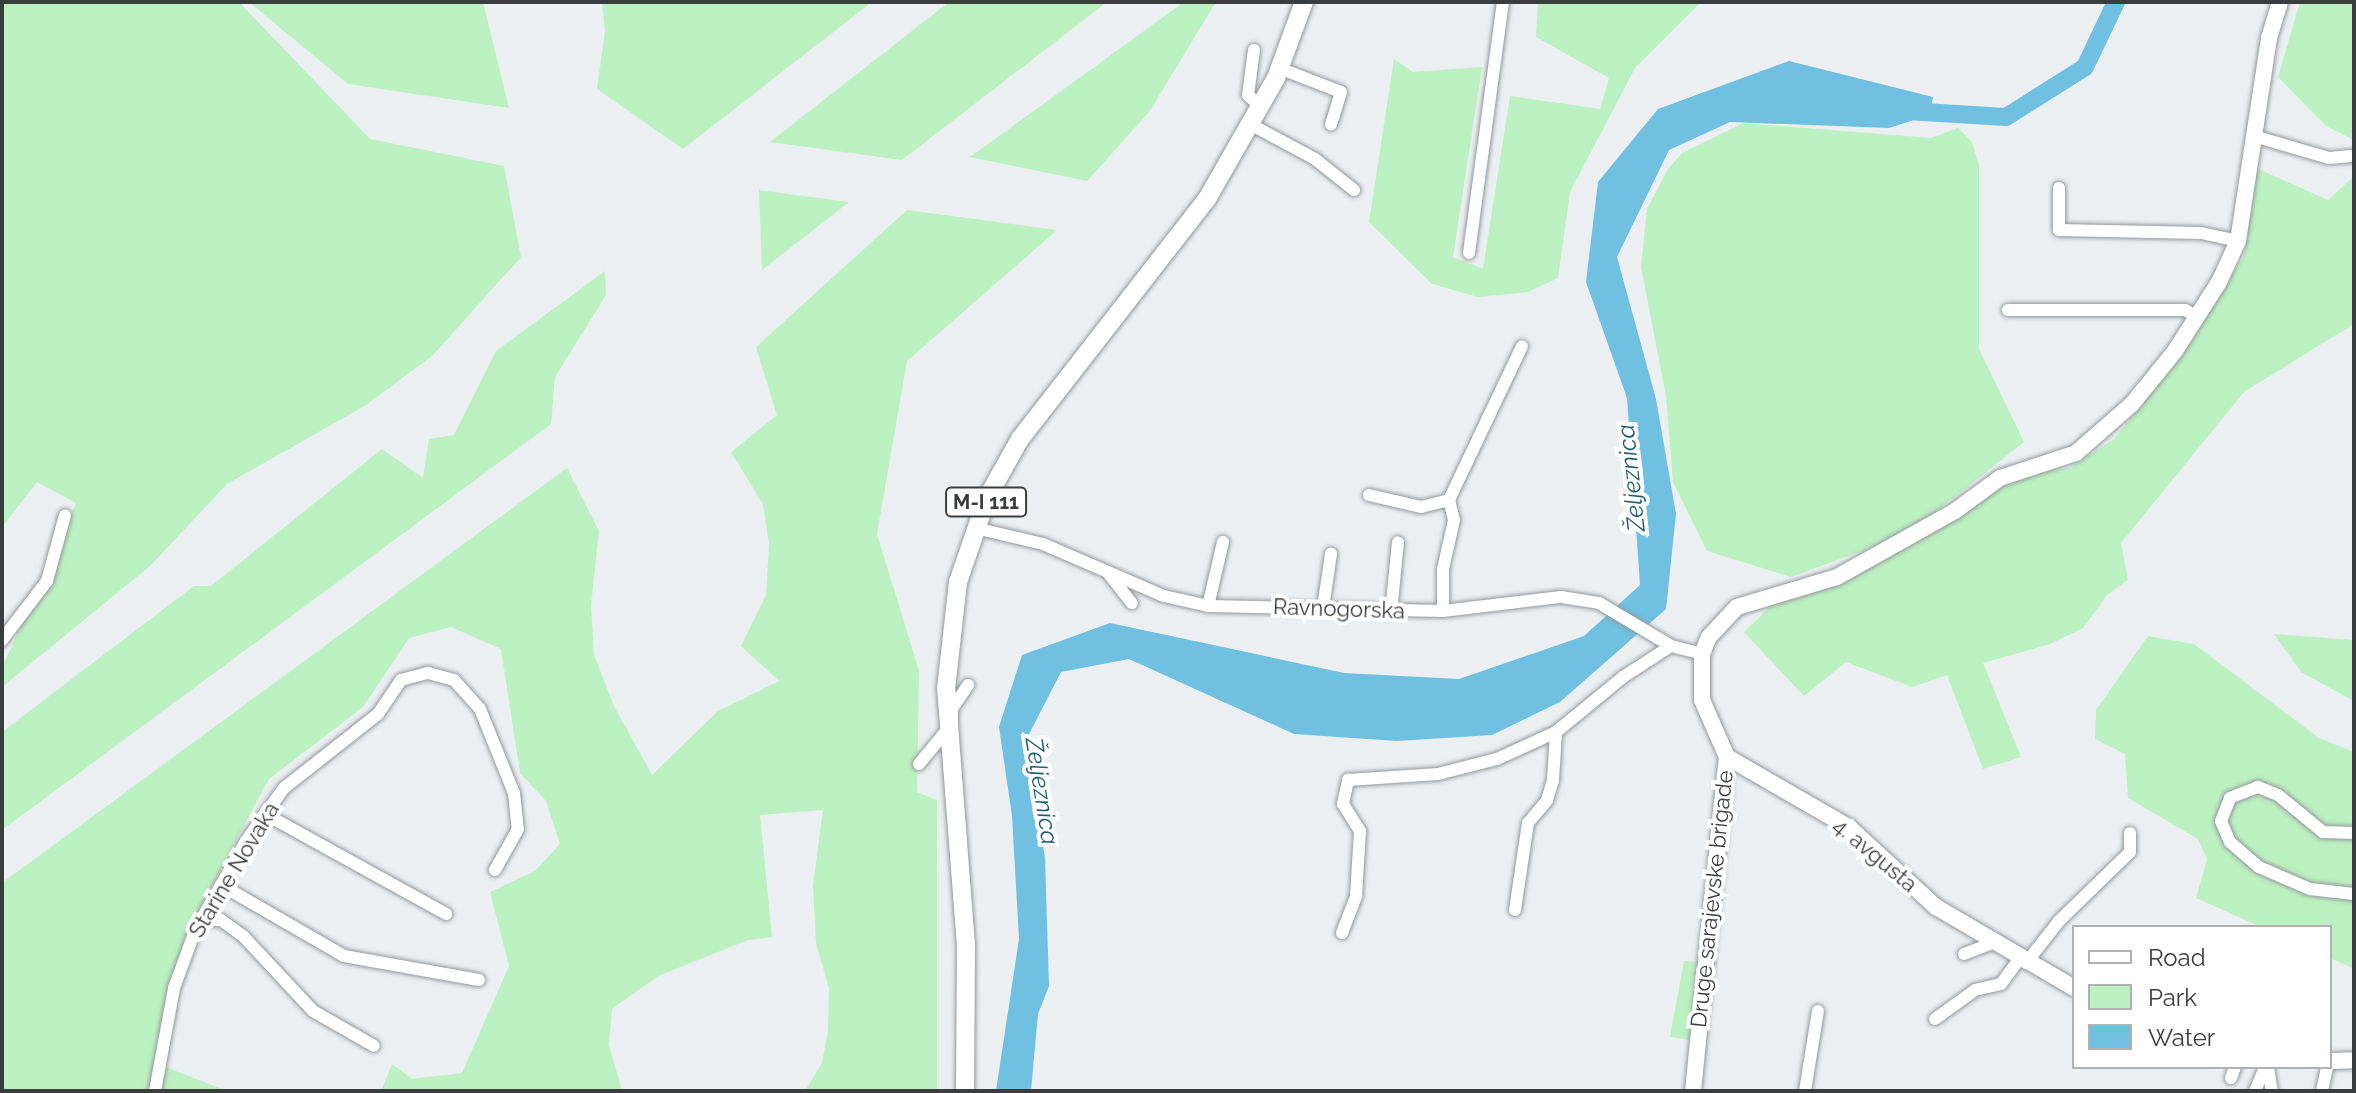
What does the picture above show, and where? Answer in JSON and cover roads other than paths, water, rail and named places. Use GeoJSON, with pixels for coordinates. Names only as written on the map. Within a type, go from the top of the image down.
{"type":"FeatureCollection","features":[{"type":"Feature","properties":{"kind":"main road","name":"M-I 111"},"geometry":{"type":"LineString","coordinates":[[965,1091],[966,946],[947,729],[951,618],[975,528],[1020,439],[1207,199],[1279,68],[1304,2]]}},
{"type":"Feature","properties":{"kind":"street"},"geometry":{"type":"LineString","coordinates":[[1469,253],[1503,2]]}},
{"type":"Feature","properties":{"kind":"street"},"geometry":{"type":"LineString","coordinates":[[1702,654],[1719,622],[1737,607],[1837,577],[1955,511],[2000,478],[2076,453],[2148,386],[2196,316],[2238,241],[2257,137],[2269,38],[2280,2]]}},
{"type":"Feature","properties":{"kind":"street"},"geometry":{"type":"LineString","coordinates":[[1254,50],[1248,95],[1260,106]]}},
{"type":"Feature","properties":{"kind":"street"},"geometry":{"type":"LineString","coordinates":[[1279,68],[1341,92],[1331,125]]}},
{"type":"Feature","properties":{"kind":"street"},"geometry":{"type":"LineString","coordinates":[[1250,124],[1315,159],[1354,190]]}},
{"type":"Feature","properties":{"kind":"street"},"geometry":{"type":"LineString","coordinates":[[2257,137],[2329,158],[2354,156]]}},
{"type":"Feature","properties":{"kind":"street"},"geometry":{"type":"LineString","coordinates":[[2059,188],[2059,230],[2201,233],[2238,241]]}},
{"type":"Feature","properties":{"kind":"street"},"geometry":{"type":"LineString","coordinates":[[2008,310],[2185,310],[2196,316]]}},
{"type":"Feature","properties":{"kind":"street"},"geometry":{"type":"LineString","coordinates":[[1443,611],[1443,569],[1454,520],[1449,500],[1522,346]]}},
{"type":"Feature","properties":{"kind":"street"},"geometry":{"type":"LineString","coordinates":[[1369,495],[1421,507],[1449,500]]}},
{"type":"Feature","properties":{"kind":"street"},"geometry":{"type":"LineString","coordinates":[[2,640],[47,581],[65,515]]}},
{"type":"Feature","properties":{"kind":"street","name":"Ravnogorska"},"geometry":{"type":"LineString","coordinates":[[975,528],[1043,544],[1164,596],[1208,606],[1443,611],[1561,597],[1599,603],[1667,642],[1702,654]]}},
{"type":"Feature","properties":{"kind":"street"},"geometry":{"type":"LineString","coordinates":[[1208,606],[1223,542]]}},
{"type":"Feature","properties":{"kind":"street"},"geometry":{"type":"LineString","coordinates":[[1391,612],[1398,542]]}},
{"type":"Feature","properties":{"kind":"street"},"geometry":{"type":"LineString","coordinates":[[1323,608],[1331,554]]}},
{"type":"Feature","properties":{"kind":"street"},"geometry":{"type":"LineString","coordinates":[[1107,571],[1132,603]]}},
{"type":"Feature","properties":{"kind":"street"},"geometry":{"type":"LineString","coordinates":[[1342,933],[1356,896],[1360,831],[1343,804],[1348,780],[1438,774],[1497,759],[1556,732],[1667,642]]}},
{"type":"Feature","properties":{"kind":"street","name":"Druge sarajevske brigade"},"geometry":{"type":"LineString","coordinates":[[1693,1091],[1727,757],[1702,700],[1702,654]]}},
{"type":"Feature","properties":{"kind":"street","name":"Starine Novaka"},"geometry":{"type":"LineString","coordinates":[[155,1091],[174,988],[201,920],[221,885],[284,788],[378,714],[401,680],[428,673],[454,680],[480,709],[499,748],[518,829],[495,870]]}},
{"type":"Feature","properties":{"kind":"street"},"geometry":{"type":"LineString","coordinates":[[919,764],[947,729],[952,709],[968,685]]}},
{"type":"Feature","properties":{"kind":"street"},"geometry":{"type":"LineString","coordinates":[[1515,910],[1528,823],[1547,800],[1556,732]]}},
{"type":"Feature","properties":{"kind":"street","name":"4. avgusta"},"geometry":{"type":"LineString","coordinates":[[1727,757],[1850,828],[1936,907],[1992,943],[2072,987]]}},
{"type":"Feature","properties":{"kind":"street"},"geometry":{"type":"LineString","coordinates":[[2354,833],[2323,832],[2278,795],[2258,787],[2230,798],[2221,821],[2230,842],[2259,867],[2310,889],[2354,894]]}},
{"type":"Feature","properties":{"kind":"street"},"geometry":{"type":"LineString","coordinates":[[265,814],[446,914]]}},
{"type":"Feature","properties":{"kind":"street"},"geometry":{"type":"LineString","coordinates":[[1935,1019],[1975,990],[2001,984],[2059,921],[2130,852],[2130,833]]}},
{"type":"Feature","properties":{"kind":"street"},"geometry":{"type":"LineString","coordinates":[[221,885],[344,956],[479,980]]}},
{"type":"Feature","properties":{"kind":"street"},"geometry":{"type":"LineString","coordinates":[[2059,921],[2078,913]]}},
{"type":"Feature","properties":{"kind":"street"},"geometry":{"type":"LineString","coordinates":[[201,920],[221,920],[244,937],[313,1011],[374,1046]]}},
{"type":"Feature","properties":{"kind":"street"},"geometry":{"type":"LineString","coordinates":[[1964,954],[1992,943]]}},
{"type":"Feature","properties":{"kind":"street"},"geometry":{"type":"LineString","coordinates":[[1805,1091],[1818,1011]]}},
{"type":"Feature","properties":{"kind":"street"},"geometry":{"type":"LineString","coordinates":[[2332,1061],[2354,1060]]}},
{"type":"Feature","properties":{"kind":"street"},"geometry":{"type":"LineString","coordinates":[[2255,1091],[2266,1069]]}},
{"type":"Feature","properties":{"kind":"street"},"geometry":{"type":"LineString","coordinates":[[2267,1069],[2272,1091]]}},
{"type":"Feature","properties":{"kind":"street"},"geometry":{"type":"LineString","coordinates":[[2322,1091],[2327,1069]]}},
{"type":"Feature","properties":{"kind":"water"},"geometry":{"type":"Polygon","coordinates":[[[1789,61],[1933,97],[1929,115],[1889,128],[1730,122],[1669,150],[1617,257],[1656,399],[1676,514],[1666,609],[1560,702],[1492,735],[1397,741],[1294,734],[1129,659],[1061,672],[1026,740],[1045,858],[1049,986],[1038,1014],[1031,1091],[996,1091],[1019,939],[1012,816],[999,727],[1022,655],[1110,623],[1344,673],[1459,679],[1584,636],[1640,585],[1627,398],[1586,282],[1598,182],[1658,109],[1789,61]]]}},
{"type":"Feature","properties":{"kind":"waterway","name":"Željeznica"},"geometry":{"type":"LineString","coordinates":[[1907,111],[2006,117],[2085,67],[2116,2]]}}]}
